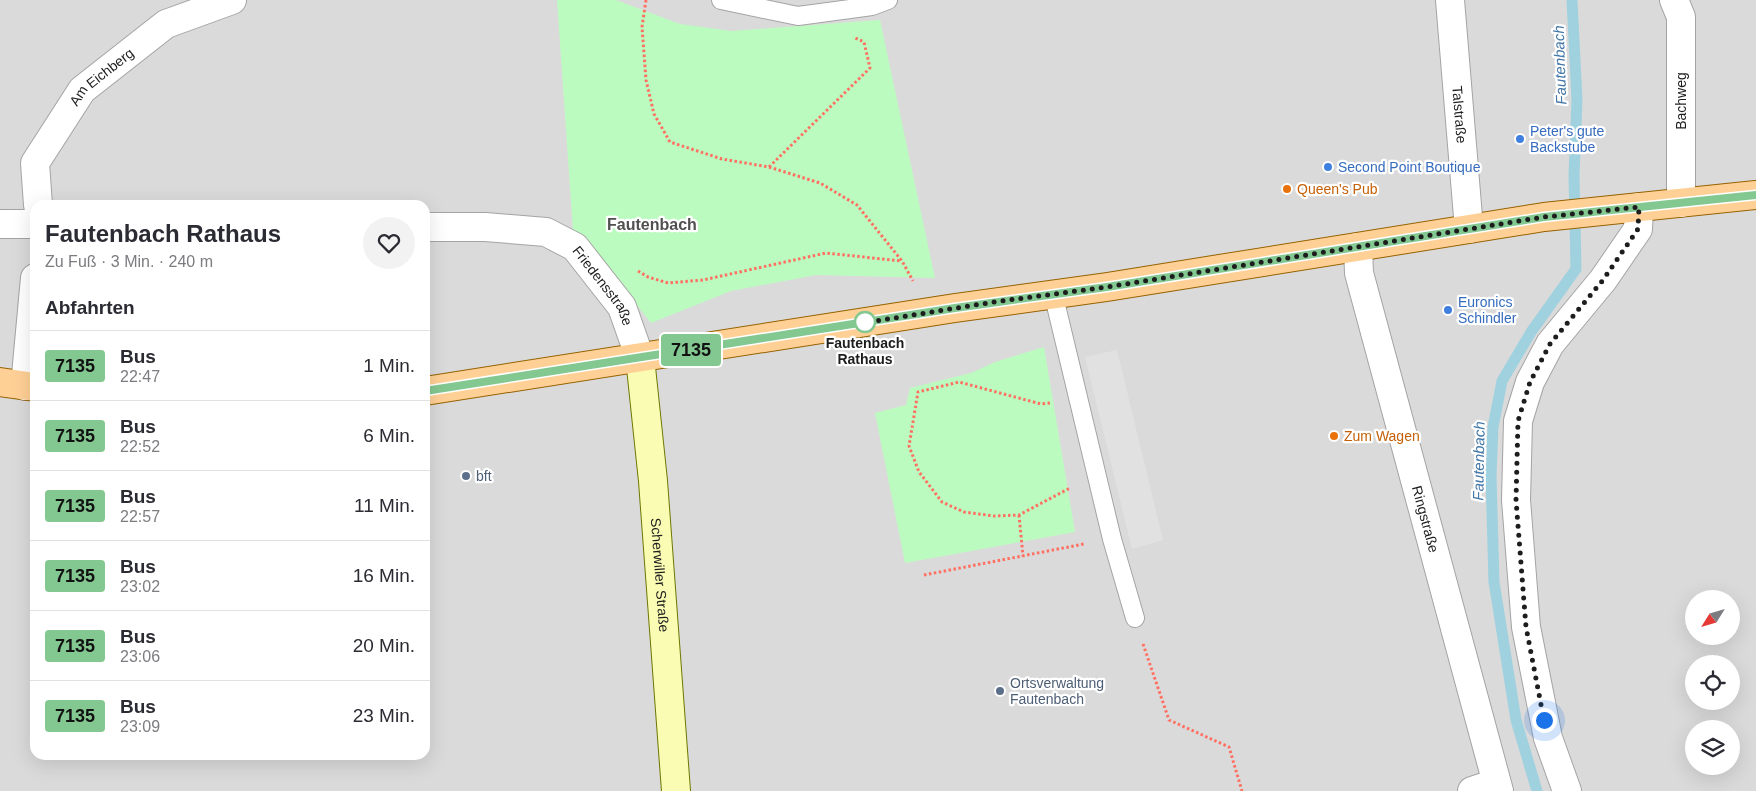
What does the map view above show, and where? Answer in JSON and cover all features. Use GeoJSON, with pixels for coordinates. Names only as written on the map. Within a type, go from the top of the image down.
{"type":"FeatureCollection","features":[{"type":"Feature","properties":{"kind":"main road"},"geometry":{"type":"LineString","coordinates":[[430,390],[1053,293],[1107,287],[1544,217],[1756,195]]}},
{"type":"Feature","properties":{"kind":"street","name":"Am Eichberg"},"geometry":{"type":"LineString","coordinates":[[38,200],[35,163],[82,90],[166,24],[232,0]]}},
{"type":"Feature","properties":{"kind":"street","name":"Talstraße"},"geometry":{"type":"LineString","coordinates":[[1450,0],[1469,229]]}},
{"type":"Feature","properties":{"kind":"street","name":"Bachweg"},"geometry":{"type":"LineString","coordinates":[[1674,0],[1681,17],[1681,203]]}},
{"type":"Feature","properties":{"kind":"street"},"geometry":{"type":"LineString","coordinates":[[1567,791],[1548,738],[1526,627],[1516,500],[1518,421],[1530,382],[1550,344],[1603,280],[1638,229],[1639,207]]}},
{"type":"Feature","properties":{"kind":"street"},"geometry":{"type":"LineString","coordinates":[[0,224],[30,224]]}},
{"type":"Feature","properties":{"kind":"street","name":"Friedensstraße"},"geometry":{"type":"LineString","coordinates":[[430,227],[485,227],[546,232],[575,247],[622,307],[640,358]]}},
{"type":"Feature","properties":{"kind":"street","name":"Ringstraße"},"geometry":{"type":"LineString","coordinates":[[1358,247],[1358,273],[1489,788]]}},
{"type":"Feature","properties":{"kind":"street"},"geometry":{"type":"LineString","coordinates":[[20,385],[30,314]]}},
{"type":"Feature","properties":{"kind":"street","name":"Scherwiller Straße"},"geometry":{"type":"LineString","coordinates":[[640,358],[653,481],[676,791]]}},
{"type":"Feature","properties":{"kind":"lane"},"geometry":{"type":"LineString","coordinates":[[721,0],[798,16],[872,6],[888,0]]}},
{"type":"Feature","properties":{"kind":"lane"},"geometry":{"type":"LineString","coordinates":[[1053,293],[1112,539],[1134,618]]}},
{"type":"Feature","properties":{"kind":"path"},"geometry":{"type":"LineString","coordinates":[[632,267],[648,277],[668,283],[703,280],[826,253],[902,261],[857,205],[820,183],[769,167],[722,159],[670,142],[654,114],[646,80],[642,27],[646,0]]}},
{"type":"Feature","properties":{"kind":"path"},"geometry":{"type":"LineString","coordinates":[[769,167],[870,68],[864,42],[849,35]]}},
{"type":"Feature","properties":{"kind":"path"},"geometry":{"type":"LineString","coordinates":[[1080,402],[1041,404],[959,382],[918,392],[909,446],[919,472],[942,502],[964,512],[994,516],[1019,515],[1057,493],[1098,476]]}},
{"type":"Feature","properties":{"kind":"path"},"geometry":{"type":"LineString","coordinates":[[1019,515],[1023,556]]}},
{"type":"Feature","properties":{"kind":"path"},"geometry":{"type":"LineString","coordinates":[[924,575],[1112,539]]}},
{"type":"Feature","properties":{"kind":"path"},"geometry":{"type":"LineString","coordinates":[[1134,618],[1169,720],[1229,747],[1242,791]]}},
{"type":"Feature","properties":{"kind":"shaded area"},"geometry":{"type":"Polygon","coordinates":[[[0,0],[1756,0],[1756,791],[0,791],[0,0]]]}},
{"type":"Feature","properties":{"kind":"shaded area"},"geometry":{"type":"Polygon","coordinates":[[[1117,350],[1163,540],[1132,549],[1085,357],[1117,350]]]}},
{"type":"Feature","properties":{"kind":"green space"},"geometry":{"type":"Polygon","coordinates":[[[557,0],[616,0],[680,24],[731,31],[880,20],[935,278],[816,275],[731,291],[651,323],[621,285],[573,231],[557,0]]]}},
{"type":"Feature","properties":{"kind":"green space"},"geometry":{"type":"Polygon","coordinates":[[[1044,347],[1075,532],[905,563],[875,413],[906,405],[910,388],[971,373],[995,362],[1044,347]]]}},
{"type":"Feature","properties":{"kind":"waterway","name":"Fautenbach"},"geometry":{"type":"LineString","coordinates":[[1537,791],[1516,720],[1494,582],[1491,476],[1493,427],[1502,381],[1531,332],[1576,269],[1574,175],[1577,100],[1572,0]]}},
{"type":"Feature","properties":{"kind":"bus line","name":"7135"},"geometry":{"type":"LineString","coordinates":[[430,390],[1053,293],[1107,287],[1544,217],[1756,195]]}},
{"type":"Feature","properties":{"kind":"place","name":"Peter's gute Backstube"},"geometry":{"type":"Point","coordinates":[1520,139]}},
{"type":"Feature","properties":{"kind":"place","name":"Second Point Boutique"},"geometry":{"type":"Point","coordinates":[1328,167]}},
{"type":"Feature","properties":{"kind":"place","name":"Queen's Pub"},"geometry":{"type":"Point","coordinates":[1287,189]}},
{"type":"Feature","properties":{"kind":"place","name":"Euronics Schindler"},"geometry":{"type":"Point","coordinates":[1448,310]}},
{"type":"Feature","properties":{"kind":"place","name":"Fautenbach Rathaus"},"geometry":{"type":"Point","coordinates":[865,322]}},
{"type":"Feature","properties":{"kind":"place","name":"Zum Wagen"},"geometry":{"type":"Point","coordinates":[1334,436]}},
{"type":"Feature","properties":{"kind":"place","name":"bft"},"geometry":{"type":"Point","coordinates":[466,476]}},
{"type":"Feature","properties":{"kind":"place","name":"Ortsverwaltung Fautenbach"},"geometry":{"type":"Point","coordinates":[1000,691]}},
{"type":"Feature","properties":{"kind":"district","name":"Fautenbach"},"geometry":{"type":"Point","coordinates":[652,224]}},
{"type":"Feature","properties":{"kind":"route"},"geometry":{"type":"LineString","coordinates":[[865,322],[863,323],[1053,293],[1107,287],[1544,217],[1639,207],[1638,229],[1603,280],[1550,344],[1530,382],[1518,421],[1516,500],[1526,627],[1544,720]]}}]}
